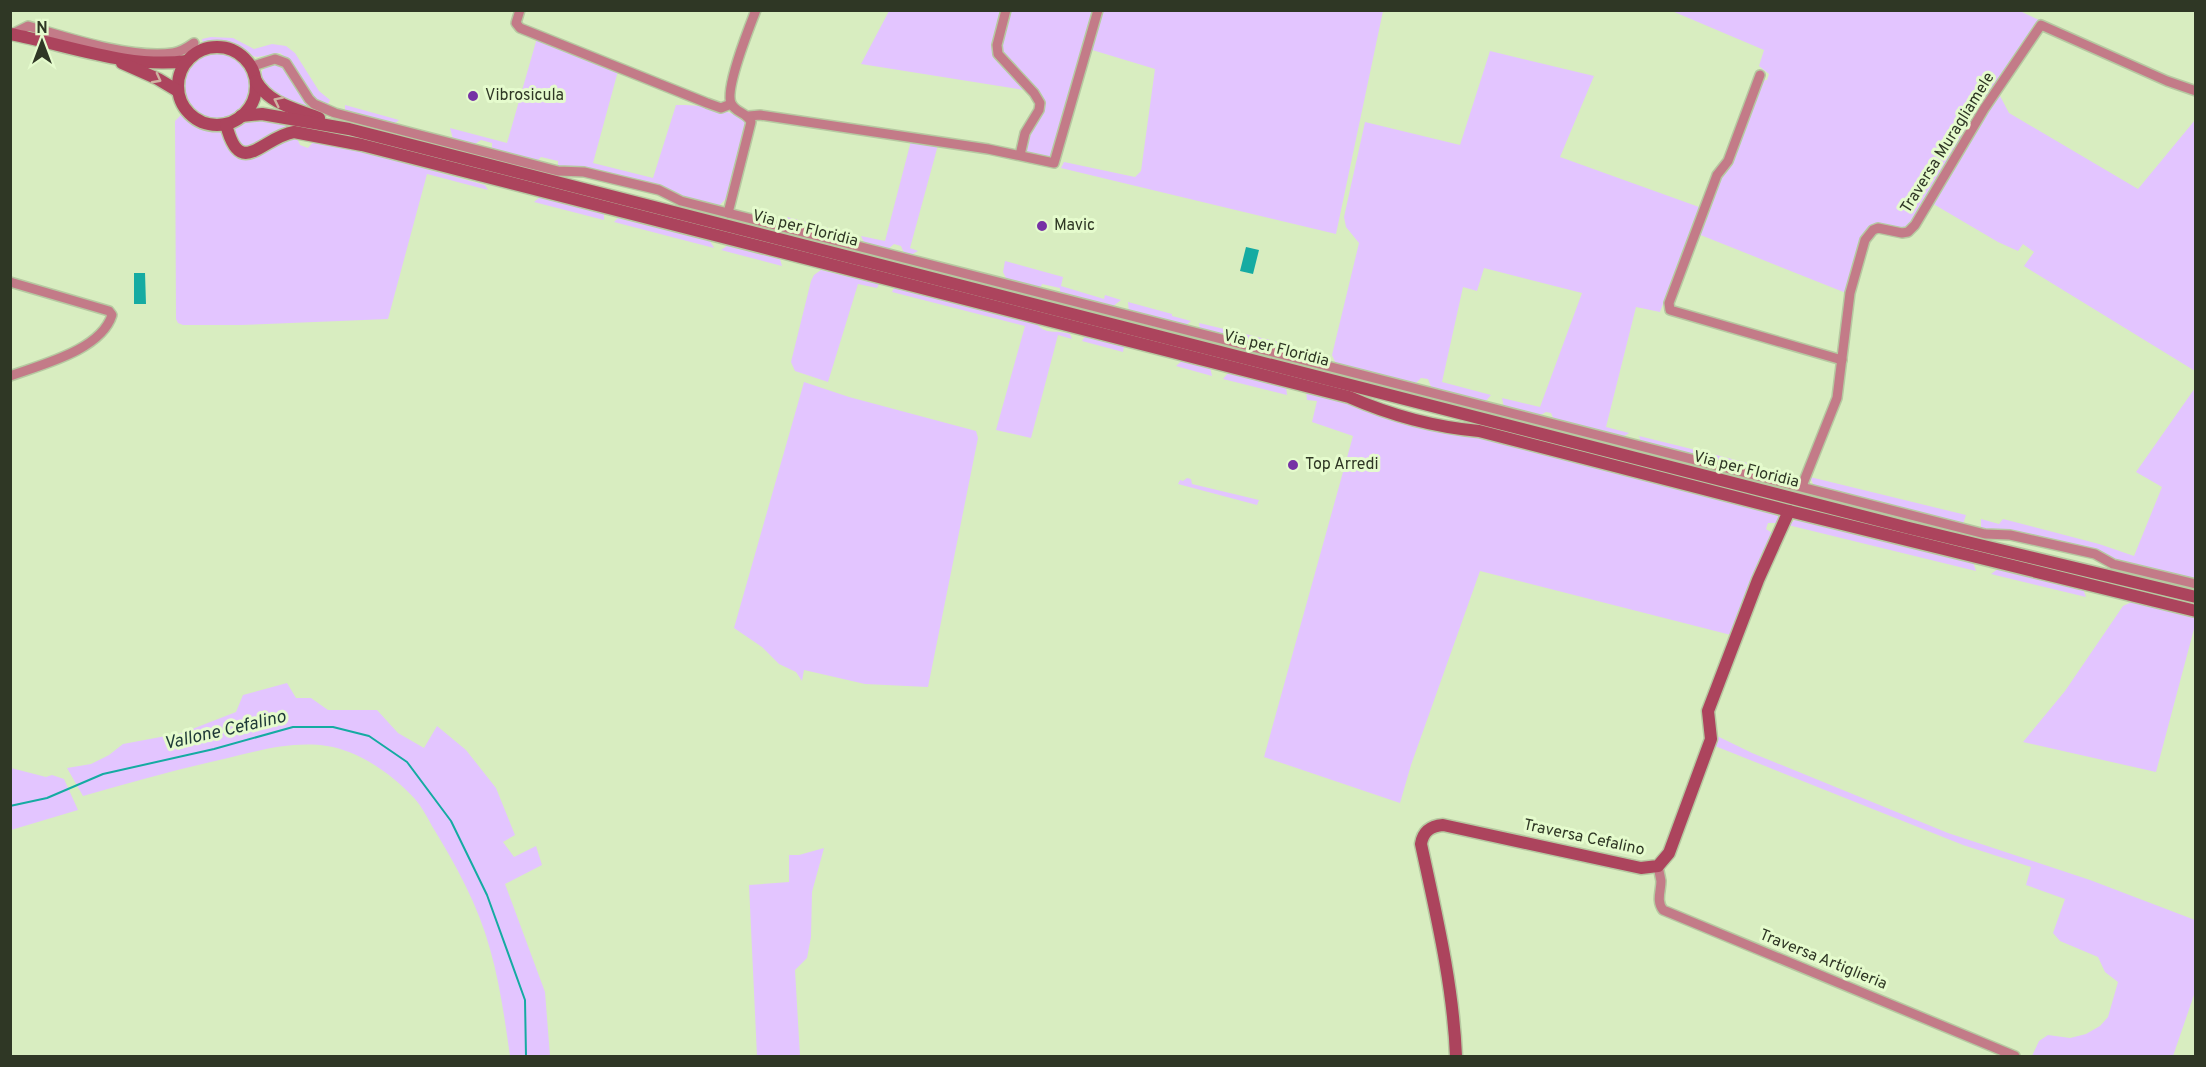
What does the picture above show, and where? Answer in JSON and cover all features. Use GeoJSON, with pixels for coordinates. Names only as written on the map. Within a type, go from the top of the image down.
{"type":"FeatureCollection","features":[{"type":"Feature","properties":{"kind":"street"},"geometry":{"type":"LineString","coordinates":[[520,10],[516,23],[520,28],[707,104],[721,108],[731,104]]}},
{"type":"Feature","properties":{"kind":"street"},"geometry":{"type":"LineString","coordinates":[[756,10],[730,90],[731,104],[749,116],[760,115],[1020,155],[1054,163],[1098,10]]}},
{"type":"Feature","properties":{"kind":"street"},"geometry":{"type":"LineString","coordinates":[[1006,10],[997,45],[998,54],[1034,93],[1040,104],[1039,110],[1025,133],[1020,155]]}},
{"type":"Feature","properties":{"kind":"street","name":"Traversa Muragliamele"},"geometry":{"type":"LineString","coordinates":[[1802,486],[1834,409],[1840,384],[1850,293],[1865,240],[1873,230],[1878,228],[1902,233],[1908,232],[1915,225],[1984,109],[2041,26],[2167,81],[2196,91]]}},
{"type":"Feature","properties":{"kind":"street"},"geometry":{"type":"LineString","coordinates":[[11,34],[28,27],[119,50],[165,53],[175,53],[194,43]]}},
{"type":"Feature","properties":{"kind":"street"},"geometry":{"type":"LineString","coordinates":[[11,34],[96,54],[157,62],[187,61]]}},
{"type":"Feature","properties":{"kind":"street"},"geometry":{"type":"LineString","coordinates":[[220,47],[232,50],[250,66],[263,93],[276,101],[348,129],[262,114],[241,116],[226,124],[213,125],[195,118],[182,104],[178,91],[179,75],[187,61],[196,53],[208,48],[220,47]]}},
{"type":"Feature","properties":{"kind":"street"},"geometry":{"type":"LineString","coordinates":[[96,54],[149,74],[178,91]]}},
{"type":"Feature","properties":{"kind":"street"},"geometry":{"type":"LineString","coordinates":[[250,66],[275,59],[286,63],[309,99],[314,104],[335,113],[558,171],[584,172],[659,190],[681,201],[1985,534],[2010,535],[2096,555],[2113,564],[2196,584]]}},
{"type":"Feature","properties":{"kind":"street"},"geometry":{"type":"LineString","coordinates":[[1760,75],[1728,161],[1717,175],[1669,303],[1670,310],[1842,360]]}},
{"type":"Feature","properties":{"kind":"street"},"geometry":{"type":"LineString","coordinates":[[241,116],[253,99],[255,79]]}},
{"type":"Feature","properties":{"kind":"street"},"geometry":{"type":"LineString","coordinates":[[728,213],[751,129],[749,116]]}},
{"type":"Feature","properties":{"kind":"street"},"geometry":{"type":"LineString","coordinates":[[226,124],[233,146],[239,151],[253,152],[285,134],[294,132],[362,145],[1338,394],[1379,410],[1451,429],[1479,430],[1789,511],[2196,610]]}},
{"type":"Feature","properties":{"kind":"street","name":"Via per Floridia"},"geometry":{"type":"LineString","coordinates":[[348,129],[1886,522],[2196,597]]}},
{"type":"Feature","properties":{"kind":"street"},"geometry":{"type":"LineString","coordinates":[[10,282],[109,311],[112,315],[105,331],[82,348],[10,376]]}},
{"type":"Feature","properties":{"kind":"street","name":"Traversa Cefalino"},"geometry":{"type":"LineString","coordinates":[[1456,1056],[1455,1016],[1450,983],[1421,843],[1422,836],[1434,826],[1443,825],[1641,868],[1658,866],[1669,853],[1711,739],[1708,711],[1758,580],[1789,511]]}},
{"type":"Feature","properties":{"kind":"street","name":"Traversa Artiglieria"},"geometry":{"type":"LineString","coordinates":[[1658,866],[1661,883],[1660,907],[1663,910],[2015,1056]]}},
{"type":"Feature","properties":{"kind":"shaded area"},"geometry":{"type":"Polygon","coordinates":[[[2023,10],[2022,12],[2039,20],[2037,27],[1913,222],[1905,230],[1873,227],[1846,293],[1698,234],[1760,81],[1767,80],[1769,74],[1759,66],[1764,50],[1672,11],[2023,10]]]}},
{"type":"Feature","properties":{"kind":"shaded area"},"geometry":{"type":"Polygon","coordinates":[[[889,11],[1003,11],[994,53],[998,63],[1016,77],[1024,90],[861,64],[889,11]]]}},
{"type":"Feature","properties":{"kind":"shaded area"},"geometry":{"type":"Polygon","coordinates":[[[1010,11],[1096,11],[1053,160],[1023,153],[1027,134],[1043,103],[1004,59],[1000,43],[1010,11]]]}},
{"type":"Feature","properties":{"kind":"shaded area"},"geometry":{"type":"Polygon","coordinates":[[[1100,11],[1383,11],[1336,234],[1061,168],[1064,162],[1135,177],[1141,171],[1155,69],[1089,49],[1100,11]]]}},
{"type":"Feature","properties":{"kind":"shaded area"},"geometry":{"type":"Polygon","coordinates":[[[233,38],[254,49],[272,44],[286,46],[295,53],[319,91],[330,100],[327,106],[312,95],[287,59],[280,53],[257,57],[236,44],[216,42],[203,44],[202,39],[233,38]]]}},
{"type":"Feature","properties":{"kind":"shaded area"},"geometry":{"type":"Polygon","coordinates":[[[537,38],[618,71],[593,163],[653,178],[676,105],[693,105],[724,111],[742,118],[748,123],[731,193],[718,207],[619,176],[558,166],[558,161],[541,157],[538,160],[492,149],[492,143],[481,140],[475,144],[453,139],[450,128],[507,143],[537,38]]]}},
{"type":"Feature","properties":{"kind":"shaded area"},"geometry":{"type":"Polygon","coordinates":[[[1490,51],[1594,76],[1560,157],[1699,207],[1660,312],[1636,307],[1606,427],[1629,433],[1623,437],[1554,420],[1551,413],[1546,412],[1539,416],[1504,407],[1502,398],[1540,407],[1582,293],[1484,268],[1477,291],[1463,287],[1442,382],[1491,395],[1485,402],[1432,389],[1428,379],[1421,378],[1415,384],[1336,364],[1332,355],[1359,243],[1346,227],[1344,217],[1365,122],[1460,145],[1490,51]]]}},
{"type":"Feature","properties":{"kind":"shaded area"},"geometry":{"type":"Polygon","coordinates":[[[217,52],[230,55],[241,62],[248,73],[251,86],[248,99],[241,110],[230,117],[217,120],[204,117],[193,110],[186,99],[183,86],[186,73],[193,62],[204,55],[217,52]]]}},
{"type":"Feature","properties":{"kind":"shaded area"},"geometry":{"type":"Polygon","coordinates":[[[275,63],[287,70],[311,109],[272,93],[261,75],[265,68],[275,63]]]}},
{"type":"Feature","properties":{"kind":"shaded area"},"geometry":{"type":"Polygon","coordinates":[[[1999,94],[2009,113],[2138,189],[2195,120],[2195,371],[2024,266],[2034,252],[2023,244],[2018,251],[1998,242],[1930,202],[1999,94]]]}},
{"type":"Feature","properties":{"kind":"shaded area"},"geometry":{"type":"Polygon","coordinates":[[[345,105],[399,120],[394,124],[345,110],[345,105]]]}},
{"type":"Feature","properties":{"kind":"shaded area"},"geometry":{"type":"Polygon","coordinates":[[[183,113],[199,128],[219,132],[225,137],[233,154],[240,157],[284,138],[296,136],[300,145],[308,148],[314,141],[364,152],[485,185],[488,190],[427,174],[388,319],[183,325],[176,319],[175,121],[183,113]]]}},
{"type":"Feature","properties":{"kind":"shaded area"},"geometry":{"type":"Polygon","coordinates":[[[249,121],[265,121],[292,127],[252,148],[246,148],[237,144],[234,130],[249,121]]]}},
{"type":"Feature","properties":{"kind":"shaded area"},"geometry":{"type":"Polygon","coordinates":[[[911,141],[938,145],[910,248],[918,251],[911,255],[904,253],[901,246],[894,244],[888,249],[864,242],[861,236],[885,241],[911,141]]]}},
{"type":"Feature","properties":{"kind":"shaded area"},"geometry":{"type":"Polygon","coordinates":[[[540,197],[604,214],[604,220],[534,202],[540,197]]]}},
{"type":"Feature","properties":{"kind":"shaded area"},"geometry":{"type":"Polygon","coordinates":[[[787,217],[851,234],[847,238],[790,224],[787,217]]]}},
{"type":"Feature","properties":{"kind":"shaded area"},"geometry":{"type":"Polygon","coordinates":[[[618,218],[710,241],[714,248],[614,222],[618,218]]]}},
{"type":"Feature","properties":{"kind":"shaded area"},"geometry":{"type":"Polygon","coordinates":[[[727,246],[780,259],[782,266],[721,250],[727,246]]]}},
{"type":"Feature","properties":{"kind":"shaded area"},"geometry":{"type":"Polygon","coordinates":[[[1005,261],[1063,277],[1061,286],[1104,299],[1105,295],[1121,300],[1112,307],[1060,294],[1060,288],[1042,284],[1040,289],[1007,280],[1003,272],[1005,261]]]}},
{"type":"Feature","properties":{"kind":"shaded area"},"geometry":{"type":"Polygon","coordinates":[[[821,270],[879,284],[877,288],[858,284],[828,382],[795,371],[791,362],[811,281],[814,275],[821,270]]]}},
{"type":"Feature","properties":{"kind":"shaded area"},"geometry":{"type":"Polygon","coordinates":[[[894,288],[1036,323],[1043,330],[1070,334],[1072,339],[1058,335],[1031,438],[996,430],[1025,326],[892,292],[894,288]]]}},
{"type":"Feature","properties":{"kind":"shaded area"},"geometry":{"type":"Polygon","coordinates":[[[1128,302],[1191,321],[1185,326],[1129,312],[1128,302]]]}},
{"type":"Feature","properties":{"kind":"shaded area"},"geometry":{"type":"Polygon","coordinates":[[[1199,323],[1286,344],[1279,350],[1200,330],[1199,323]]]}},
{"type":"Feature","properties":{"kind":"shaded area"},"geometry":{"type":"Polygon","coordinates":[[[1085,336],[1124,346],[1123,352],[1082,341],[1085,336]]]}},
{"type":"Feature","properties":{"kind":"shaded area"},"geometry":{"type":"Polygon","coordinates":[[[1183,360],[1210,367],[1212,376],[1176,366],[1183,360]]]}},
{"type":"Feature","properties":{"kind":"shaded area"},"geometry":{"type":"Polygon","coordinates":[[[1229,372],[1286,387],[1287,395],[1223,379],[1229,372]]]}},
{"type":"Feature","properties":{"kind":"shaded area"},"geometry":{"type":"Polygon","coordinates":[[[804,382],[849,397],[976,431],[978,438],[928,687],[865,684],[804,670],[802,681],[796,672],[779,664],[762,647],[734,628],[804,382]]]}},
{"type":"Feature","properties":{"kind":"shaded area"},"geometry":{"type":"Polygon","coordinates":[[[2195,388],[2195,580],[1981,528],[1981,519],[1999,524],[2003,519],[2099,544],[2134,556],[2162,487],[2136,472],[2195,388]]]}},
{"type":"Feature","properties":{"kind":"shaded area"},"geometry":{"type":"Polygon","coordinates":[[[1306,391],[1777,514],[1780,523],[1768,523],[1766,529],[1775,535],[1731,635],[1480,571],[1411,765],[1400,803],[1264,757],[1353,436],[1312,422],[1317,401],[1307,400],[1306,391]]]}},
{"type":"Feature","properties":{"kind":"shaded area"},"geometry":{"type":"Polygon","coordinates":[[[1639,436],[1748,463],[1743,468],[1641,442],[1639,436]]]}},
{"type":"Feature","properties":{"kind":"shaded area"},"geometry":{"type":"Polygon","coordinates":[[[1810,477],[1966,515],[1963,524],[1814,486],[1810,477]]]}},
{"type":"Feature","properties":{"kind":"shaded area"},"geometry":{"type":"Polygon","coordinates":[[[1191,479],[1192,484],[1259,500],[1257,505],[1178,484],[1180,480],[1191,479]]]}},
{"type":"Feature","properties":{"kind":"shaded area"},"geometry":{"type":"Polygon","coordinates":[[[1798,518],[1973,562],[1976,571],[1788,525],[1798,518]]]}},
{"type":"Feature","properties":{"kind":"shaded area"},"geometry":{"type":"Polygon","coordinates":[[[1998,569],[2083,589],[2086,597],[1991,574],[1998,569]]]}},
{"type":"Feature","properties":{"kind":"shaded area"},"geometry":{"type":"Polygon","coordinates":[[[2134,601],[2195,617],[2195,625],[2156,772],[2023,742],[2065,691],[2123,606],[2134,601]]]}},
{"type":"Feature","properties":{"kind":"shaded area"},"geometry":{"type":"Polygon","coordinates":[[[287,683],[296,698],[311,698],[328,710],[377,710],[398,733],[424,748],[437,726],[466,750],[496,788],[515,835],[503,842],[514,857],[536,846],[542,865],[505,884],[545,992],[550,1056],[510,1056],[494,962],[473,901],[420,805],[397,781],[375,765],[352,753],[327,746],[290,745],[191,767],[83,796],[67,768],[91,764],[109,755],[123,744],[182,733],[236,712],[243,695],[287,683]]]}},
{"type":"Feature","properties":{"kind":"shaded area"},"geometry":{"type":"Polygon","coordinates":[[[1715,735],[1752,753],[1948,833],[2090,880],[2195,920],[2195,992],[2173,1056],[2032,1056],[2039,1041],[2048,1035],[2070,1038],[2086,1034],[2100,1026],[2108,1017],[2118,982],[2105,972],[2098,957],[2060,941],[2053,933],[2065,899],[2026,885],[2031,867],[1963,845],[1715,746],[1715,735]]]}},
{"type":"Feature","properties":{"kind":"shaded area"},"geometry":{"type":"Polygon","coordinates":[[[11,768],[64,779],[78,810],[11,830],[11,768]]]}},
{"type":"Feature","properties":{"kind":"shaded area"},"geometry":{"type":"Polygon","coordinates":[[[824,848],[812,892],[811,937],[807,958],[795,970],[800,1056],[757,1056],[749,885],[789,882],[789,855],[799,855],[824,848]]]}},
{"type":"Feature","properties":{"kind":"water"},"geometry":{"type":"Polygon","coordinates":[[[1246,247],[1259,250],[1253,274],[1240,271],[1246,247]]]}},
{"type":"Feature","properties":{"kind":"water"},"geometry":{"type":"Polygon","coordinates":[[[134,273],[145,273],[146,304],[134,304],[134,273]]]}},
{"type":"Feature","properties":{"kind":"waterway","name":"Vallone Cefalino"},"geometry":{"type":"LineString","coordinates":[[10,806],[47,798],[103,774],[214,749],[293,727],[333,727],[369,736],[407,762],[451,821],[487,895],[525,1000],[526,1056]]}},
{"type":"Feature","properties":{"kind":"place","name":"Vibrosicula"},"geometry":{"type":"Point","coordinates":[473,96]}},
{"type":"Feature","properties":{"kind":"place","name":"Mavic"},"geometry":{"type":"Point","coordinates":[1042,226]}},
{"type":"Feature","properties":{"kind":"place","name":"Top Arredi"},"geometry":{"type":"Point","coordinates":[1293,465]}}]}
